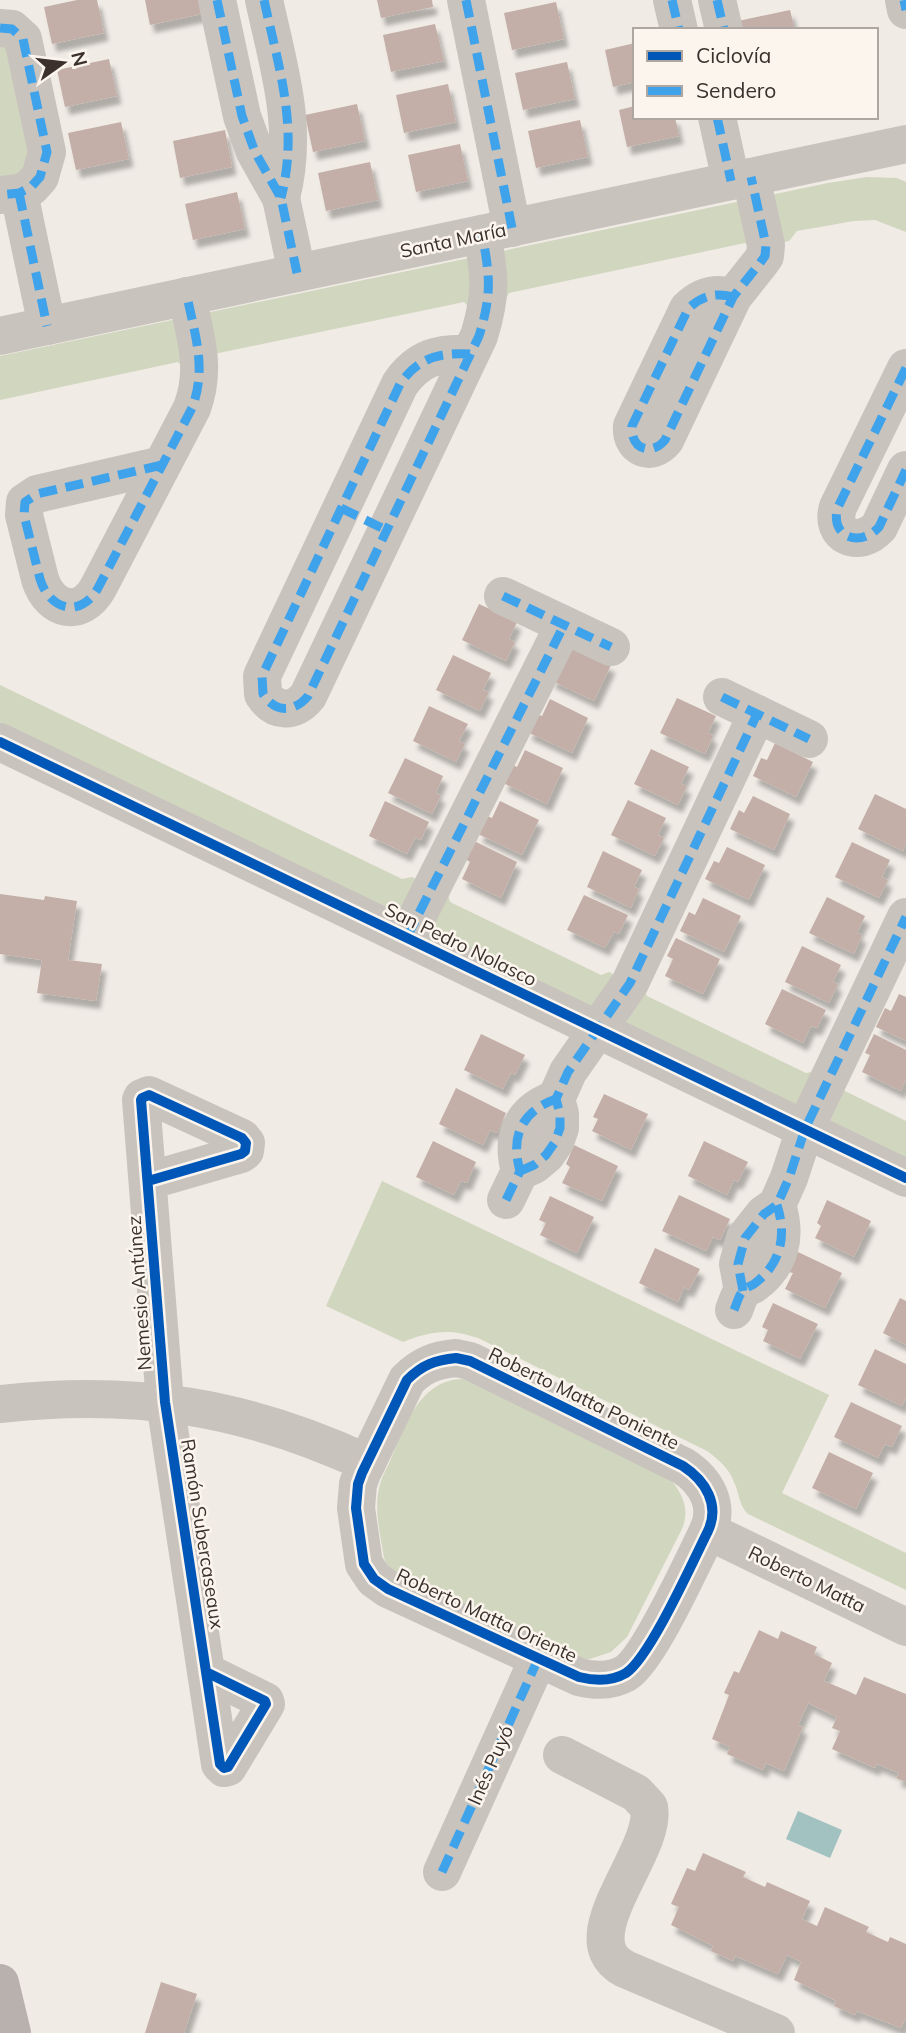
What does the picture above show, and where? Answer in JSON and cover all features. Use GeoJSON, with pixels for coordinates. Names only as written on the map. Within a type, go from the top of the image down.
{"type":"FeatureCollection","features":[{"type":"Feature","properties":{"kind":"main road"},"geometry":{"type":"LineString","coordinates":[[0,1983],[12,2033]]}},
{"type":"Feature","properties":{"kind":"street"},"geometry":{"type":"LineString","coordinates":[[217,0],[245,125],[255,152],[281,198],[297,273]]}},
{"type":"Feature","properties":{"kind":"street"},"geometry":{"type":"LineString","coordinates":[[264,0],[289,128],[287,175],[281,198]]}},
{"type":"Feature","properties":{"kind":"street"},"geometry":{"type":"LineString","coordinates":[[466,0],[497,231],[484,321],[470,354],[307,696],[294,708],[275,707],[263,694],[262,676],[400,384],[416,365],[439,354],[470,354]]}},
{"type":"Feature","properties":{"kind":"street"},"geometry":{"type":"LineString","coordinates":[[672,0],[679,28]]}},
{"type":"Feature","properties":{"kind":"street"},"geometry":{"type":"LineString","coordinates":[[717,0],[724,28]]}},
{"type":"Feature","properties":{"kind":"street"},"geometry":{"type":"LineString","coordinates":[[904,0],[906,10]]}},
{"type":"Feature","properties":{"kind":"street"},"geometry":{"type":"LineString","coordinates":[[0,28],[12,29],[23,39],[47,152],[40,177],[31,187],[9,194],[47,326]]}},
{"type":"Feature","properties":{"kind":"street"},"geometry":{"type":"LineString","coordinates":[[718,119],[766,245],[765,256],[733,297]]}},
{"type":"Feature","properties":{"kind":"street","name":"Santa María"},"geometry":{"type":"LineString","coordinates":[[0,336],[906,144]]}},
{"type":"Feature","properties":{"kind":"street"},"geometry":{"type":"LineString","coordinates":[[162,466],[192,408],[199,384],[200,363],[187,296]]}},
{"type":"Feature","properties":{"kind":"street"},"geometry":{"type":"LineString","coordinates":[[906,368],[835,515],[846,536],[864,538],[879,527],[906,470]]}},
{"type":"Feature","properties":{"kind":"street"},"geometry":{"type":"LineString","coordinates":[[341,508],[386,530]]}},
{"type":"Feature","properties":{"kind":"street"},"geometry":{"type":"LineString","coordinates":[[503,596],[611,647]]}},
{"type":"Feature","properties":{"kind":"street"},"geometry":{"type":"LineString","coordinates":[[407,937],[564,625]]}},
{"type":"Feature","properties":{"kind":"street"},"geometry":{"type":"LineString","coordinates":[[722,697],[809,739]]}},
{"type":"Feature","properties":{"kind":"street"},"geometry":{"type":"LineString","coordinates":[[513,1185],[516,1140],[522,1125],[542,1104],[556,1099],[568,1072],[630,983],[757,714]]}},
{"type":"Feature","properties":{"kind":"street","name":"San Pedro Nolasco"},"geometry":{"type":"LineString","coordinates":[[0,742],[906,1178]]}},
{"type":"Feature","properties":{"kind":"street"},"geometry":{"type":"LineString","coordinates":[[738,1300],[773,1265],[780,1250],[783,1232],[777,1205],[806,1129],[906,917]]}},
{"type":"Feature","properties":{"kind":"street","name":"Nemesio Antúnez"},"geometry":{"type":"LineString","coordinates":[[148,1181],[165,1402]]}},
{"type":"Feature","properties":{"kind":"street","name":"Roberto Matta Poniente"},"geometry":{"type":"LineString","coordinates":[[367,1463],[407,1380],[429,1363],[456,1358],[470,1362],[693,1472],[707,1490],[712,1506],[712,1522],[708,1531]]}},
{"type":"Feature","properties":{"kind":"street"},"geometry":{"type":"LineString","coordinates":[[0,1404],[67,1398],[165,1402],[272,1424],[367,1463]]}},
{"type":"Feature","properties":{"kind":"street","name":"Ramón Subercaseaux"},"geometry":{"type":"LineString","coordinates":[[165,1402],[206,1672]]}},
{"type":"Feature","properties":{"kind":"street","name":"Roberto Matta Oriente"},"geometry":{"type":"LineString","coordinates":[[367,1463],[358,1483],[356,1508],[364,1564],[374,1579],[388,1589],[590,1680],[615,1678],[626,1673],[644,1656],[708,1531]]}},
{"type":"Feature","properties":{"kind":"street","name":"Roberto Matta"},"geometry":{"type":"LineString","coordinates":[[708,1531],[906,1627]]}},
{"type":"Feature","properties":{"kind":"street","name":"Inés Puyó"},"geometry":{"type":"LineString","coordinates":[[442,1872],[538,1658]]}},
{"type":"Feature","properties":{"kind":"street"},"geometry":{"type":"LineString","coordinates":[[562,1755],[636,1793],[649,1807],[650,1826],[606,1925],[604,1944],[611,1960],[625,1969],[776,2033]]}},
{"type":"Feature","properties":{"kind":"green space"},"geometry":{"type":"Polygon","coordinates":[[[0,44],[14,52],[36,163],[0,182],[0,44]]]}},
{"type":"Feature","properties":{"kind":"green space"},"geometry":{"type":"Polygon","coordinates":[[[867,177],[897,178],[906,182],[906,232],[875,220],[797,231],[789,241],[752,249],[745,243],[509,293],[504,302],[470,309],[464,302],[214,354],[182,367],[178,362],[0,400],[0,356],[867,177]]]}},
{"type":"Feature","properties":{"kind":"green space"},"geometry":{"type":"Polygon","coordinates":[[[0,685],[402,879],[412,877],[448,895],[450,902],[601,975],[609,972],[644,990],[647,996],[806,1073],[811,1072],[906,1121],[906,1161],[0,723],[0,685]]]}},
{"type":"Feature","properties":{"kind":"green space"},"geometry":{"type":"Polygon","coordinates":[[[382,1181],[829,1395],[782,1493],[906,1553],[906,1590],[748,1514],[742,1506],[729,1472],[707,1451],[478,1338],[440,1332],[403,1342],[326,1306],[382,1181]]]}},
{"type":"Feature","properties":{"kind":"green space"},"geometry":{"type":"Polygon","coordinates":[[[463,1379],[475,1382],[669,1478],[678,1490],[685,1508],[682,1529],[627,1637],[611,1652],[590,1659],[580,1659],[404,1579],[387,1565],[378,1518],[382,1478],[420,1401],[446,1382],[463,1379]]]}},
{"type":"Feature","properties":{"kind":"water"},"geometry":{"type":"Polygon","coordinates":[[[798,1811],[842,1830],[830,1858],[786,1839],[798,1811]]]}},
{"type":"Feature","properties":{"kind":"building"},"geometry":{"type":"Polygon","coordinates":[[[77,0],[97,0],[104,33],[52,44],[44,7],[77,0]]]}},
{"type":"Feature","properties":{"kind":"building"},"geometry":{"type":"Polygon","coordinates":[[[145,0],[199,0],[202,14],[150,25],[145,0]]]}},
{"type":"Feature","properties":{"kind":"building"},"geometry":{"type":"Polygon","coordinates":[[[377,0],[432,0],[433,7],[381,18],[377,0]]]}},
{"type":"Feature","properties":{"kind":"building"},"geometry":{"type":"Polygon","coordinates":[[[556,2],[564,39],[512,50],[504,13],[556,2]]]}},
{"type":"Feature","properties":{"kind":"building"},"geometry":{"type":"Polygon","coordinates":[[[790,10],[794,28],[740,28],[738,21],[790,10]]]}},
{"type":"Feature","properties":{"kind":"building"},"geometry":{"type":"Polygon","coordinates":[[[435,24],[444,61],[391,72],[383,35],[435,24]]]}},
{"type":"Feature","properties":{"kind":"building"},"geometry":{"type":"Polygon","coordinates":[[[633,43],[633,82],[613,87],[605,50],[633,43]]]}},
{"type":"Feature","properties":{"kind":"building"},"geometry":{"type":"Polygon","coordinates":[[[109,59],[117,96],[65,107],[57,70],[109,59]]]}},
{"type":"Feature","properties":{"kind":"building"},"geometry":{"type":"Polygon","coordinates":[[[567,62],[575,99],[523,110],[515,73],[567,62]]]}},
{"type":"Feature","properties":{"kind":"building"},"geometry":{"type":"Polygon","coordinates":[[[448,84],[456,122],[404,133],[396,95],[448,84]]]}},
{"type":"Feature","properties":{"kind":"building"},"geometry":{"type":"Polygon","coordinates":[[[357,104],[365,141],[313,152],[305,115],[357,104]]]}},
{"type":"Feature","properties":{"kind":"building"},"geometry":{"type":"Polygon","coordinates":[[[633,106],[633,119],[675,119],[679,136],[627,147],[619,110],[633,106]]]}},
{"type":"Feature","properties":{"kind":"building"},"geometry":{"type":"Polygon","coordinates":[[[580,120],[588,157],[536,168],[528,131],[580,120]]]}},
{"type":"Feature","properties":{"kind":"building"},"geometry":{"type":"Polygon","coordinates":[[[121,122],[129,159],[76,170],[68,133],[121,122]]]}},
{"type":"Feature","properties":{"kind":"building"},"geometry":{"type":"Polygon","coordinates":[[[225,130],[232,167],[180,178],[173,141],[225,130]]]}},
{"type":"Feature","properties":{"kind":"building"},"geometry":{"type":"Polygon","coordinates":[[[460,144],[468,181],[416,192],[408,155],[460,144]]]}},
{"type":"Feature","properties":{"kind":"building"},"geometry":{"type":"Polygon","coordinates":[[[370,162],[378,200],[326,211],[318,173],[370,162]]]}},
{"type":"Feature","properties":{"kind":"building"},"geometry":{"type":"Polygon","coordinates":[[[237,192],[245,229],[193,240],[185,204],[237,192]]]}},
{"type":"Feature","properties":{"kind":"building"},"geometry":{"type":"Polygon","coordinates":[[[479,604],[517,622],[509,639],[515,642],[506,661],[462,640],[479,604]]]}},
{"type":"Feature","properties":{"kind":"building"},"geometry":{"type":"Polygon","coordinates":[[[572,647],[611,665],[594,701],[550,680],[572,647]]]}},
{"type":"Feature","properties":{"kind":"building"},"geometry":{"type":"Polygon","coordinates":[[[453,655],[491,673],[483,690],[489,692],[480,711],[436,690],[453,655]]]}},
{"type":"Feature","properties":{"kind":"building"},"geometry":{"type":"Polygon","coordinates":[[[677,698],[716,716],[708,733],[713,736],[705,754],[660,733],[677,698]]]}},
{"type":"Feature","properties":{"kind":"building"},"geometry":{"type":"Polygon","coordinates":[[[550,699],[588,718],[572,753],[527,732],[536,714],[542,716],[550,699]]]}},
{"type":"Feature","properties":{"kind":"building"},"geometry":{"type":"Polygon","coordinates":[[[429,706],[468,724],[459,741],[465,744],[456,762],[413,741],[429,706]]]}},
{"type":"Feature","properties":{"kind":"building"},"geometry":{"type":"Polygon","coordinates":[[[775,743],[813,762],[796,797],[753,776],[761,758],[767,760],[775,743]]]}},
{"type":"Feature","properties":{"kind":"building"},"geometry":{"type":"Polygon","coordinates":[[[651,749],[689,767],[681,784],[687,786],[678,805],[634,784],[651,749]]]}},
{"type":"Feature","properties":{"kind":"building"},"geometry":{"type":"Polygon","coordinates":[[[525,750],[563,768],[547,804],[503,783],[511,764],[517,767],[525,750]]]}},
{"type":"Feature","properties":{"kind":"building"},"geometry":{"type":"Polygon","coordinates":[[[405,758],[443,776],[436,793],[441,795],[432,814],[388,793],[405,758]]]}},
{"type":"Feature","properties":{"kind":"building"},"geometry":{"type":"Polygon","coordinates":[[[875,794],[906,809],[906,843],[903,851],[858,829],[875,794]]]}},
{"type":"Feature","properties":{"kind":"building"},"geometry":{"type":"Polygon","coordinates":[[[753,796],[790,814],[774,850],[730,829],[739,810],[744,813],[753,796]]]}},
{"type":"Feature","properties":{"kind":"building"},"geometry":{"type":"Polygon","coordinates":[[[628,800],[666,818],[658,835],[664,838],[655,856],[611,835],[628,800]]]}},
{"type":"Feature","properties":{"kind":"building"},"geometry":{"type":"Polygon","coordinates":[[[385,801],[429,822],[421,840],[415,838],[407,854],[369,836],[385,801]]]}},
{"type":"Feature","properties":{"kind":"building"},"geometry":{"type":"Polygon","coordinates":[[[500,801],[539,820],[522,855],[478,834],[487,816],[492,818],[500,801]]]}},
{"type":"Feature","properties":{"kind":"building"},"geometry":{"type":"Polygon","coordinates":[[[474,841],[517,862],[501,898],[462,879],[470,862],[465,859],[474,841]]]}},
{"type":"Feature","properties":{"kind":"building"},"geometry":{"type":"Polygon","coordinates":[[[852,842],[890,860],[882,877],[888,880],[879,898],[835,877],[852,842]]]}},
{"type":"Feature","properties":{"kind":"building"},"geometry":{"type":"Polygon","coordinates":[[[727,847],[765,865],[749,900],[705,879],[714,861],[719,863],[727,847]]]}},
{"type":"Feature","properties":{"kind":"building"},"geometry":{"type":"Polygon","coordinates":[[[603,851],[642,870],[634,887],[639,889],[631,908],[587,887],[603,851]]]}},
{"type":"Feature","properties":{"kind":"building"},"geometry":{"type":"Polygon","coordinates":[[[0,894],[77,901],[68,960],[102,964],[96,1001],[37,993],[42,960],[0,954],[0,894]]]}},
{"type":"Feature","properties":{"kind":"building"},"geometry":{"type":"Polygon","coordinates":[[[584,895],[628,915],[619,934],[614,932],[605,948],[567,930],[584,895]]]}},
{"type":"Feature","properties":{"kind":"building"},"geometry":{"type":"Polygon","coordinates":[[[827,897],[865,916],[857,933],[862,935],[854,954],[809,933],[827,897]]]}},
{"type":"Feature","properties":{"kind":"building"},"geometry":{"type":"Polygon","coordinates":[[[703,898],[741,916],[724,952],[680,931],[689,912],[695,915],[703,898]]]}},
{"type":"Feature","properties":{"kind":"building"},"geometry":{"type":"Polygon","coordinates":[[[676,938],[720,959],[703,994],[665,976],[673,959],[667,956],[676,938]]]}},
{"type":"Feature","properties":{"kind":"building"},"geometry":{"type":"Polygon","coordinates":[[[802,946],[841,965],[833,982],[838,984],[829,1003],[785,982],[802,946]]]}},
{"type":"Feature","properties":{"kind":"building"},"geometry":{"type":"Polygon","coordinates":[[[782,989],[826,1010],[817,1028],[811,1026],[803,1043],[765,1024],[782,989]]]}},
{"type":"Feature","properties":{"kind":"building"},"geometry":{"type":"Polygon","coordinates":[[[899,994],[906,997],[906,1041],[876,1027],[885,1008],[891,1011],[899,994]]]}},
{"type":"Feature","properties":{"kind":"building"},"geometry":{"type":"Polygon","coordinates":[[[481,1034],[525,1055],[515,1075],[511,1073],[503,1089],[464,1070],[481,1034]]]}},
{"type":"Feature","properties":{"kind":"building"},"geometry":{"type":"Polygon","coordinates":[[[874,1034],[906,1050],[906,1079],[901,1091],[862,1072],[870,1055],[865,1053],[874,1034]]]}},
{"type":"Feature","properties":{"kind":"building"},"geometry":{"type":"Polygon","coordinates":[[[456,1088],[506,1113],[497,1133],[490,1130],[483,1145],[439,1124],[456,1088]]]}},
{"type":"Feature","properties":{"kind":"building"},"geometry":{"type":"Polygon","coordinates":[[[604,1094],[648,1114],[631,1150],[592,1131],[598,1119],[593,1117],[604,1094]]]}},
{"type":"Feature","properties":{"kind":"building"},"geometry":{"type":"Polygon","coordinates":[[[433,1141],[476,1162],[467,1183],[461,1181],[454,1195],[416,1177],[433,1141]]]}},
{"type":"Feature","properties":{"kind":"building"},"geometry":{"type":"Polygon","coordinates":[[[704,1141],[748,1162],[738,1182],[734,1180],[727,1195],[688,1176],[704,1141]]]}},
{"type":"Feature","properties":{"kind":"building"},"geometry":{"type":"Polygon","coordinates":[[[574,1145],[618,1166],[602,1201],[562,1183],[570,1167],[566,1164],[574,1145]]]}},
{"type":"Feature","properties":{"kind":"building"},"geometry":{"type":"Polygon","coordinates":[[[679,1195],[730,1219],[720,1240],[713,1237],[706,1251],[662,1231],[679,1195]]]}},
{"type":"Feature","properties":{"kind":"building"},"geometry":{"type":"Polygon","coordinates":[[[550,1196],[594,1217],[577,1253],[540,1235],[546,1223],[539,1220],[550,1196]]]}},
{"type":"Feature","properties":{"kind":"building"},"geometry":{"type":"Polygon","coordinates":[[[827,1200],[871,1221],[854,1257],[815,1238],[821,1226],[817,1223],[827,1200]]]}},
{"type":"Feature","properties":{"kind":"building"},"geometry":{"type":"Polygon","coordinates":[[[655,1248],[700,1269],[689,1290],[684,1287],[678,1302],[639,1283],[655,1248]]]}},
{"type":"Feature","properties":{"kind":"building"},"geometry":{"type":"Polygon","coordinates":[[[798,1252],[842,1273],[825,1308],[785,1289],[793,1273],[788,1272],[798,1252]]]}},
{"type":"Feature","properties":{"kind":"building"},"geometry":{"type":"Polygon","coordinates":[[[900,1298],[906,1301],[906,1345],[883,1333],[900,1298]]]}},
{"type":"Feature","properties":{"kind":"building"},"geometry":{"type":"Polygon","coordinates":[[[773,1303],[818,1324],[800,1359],[763,1341],[768,1330],[762,1327],[773,1303]]]}},
{"type":"Feature","properties":{"kind":"building"},"geometry":{"type":"Polygon","coordinates":[[[875,1349],[906,1364],[906,1398],[902,1406],[858,1385],[875,1349]]]}},
{"type":"Feature","properties":{"kind":"building"},"geometry":{"type":"Polygon","coordinates":[[[851,1402],[902,1426],[892,1447],[885,1444],[878,1458],[834,1437],[851,1402]]]}},
{"type":"Feature","properties":{"kind":"building"},"geometry":{"type":"Polygon","coordinates":[[[829,1452],[873,1473],[856,1509],[812,1488],[829,1452]]]}},
{"type":"Feature","properties":{"kind":"building"},"geometry":{"type":"Polygon","coordinates":[[[759,1630],[778,1639],[781,1631],[817,1647],[814,1654],[832,1663],[824,1681],[856,1695],[864,1677],[906,1694],[906,1782],[896,1778],[899,1773],[877,1764],[875,1768],[832,1749],[840,1731],[832,1728],[837,1717],[808,1703],[798,1725],[803,1727],[784,1771],[766,1763],[763,1770],[727,1754],[730,1747],[712,1739],[729,1695],[724,1693],[734,1671],[739,1673],[759,1630]]]}},
{"type":"Feature","properties":{"kind":"building"},"geometry":{"type":"Polygon","coordinates":[[[703,1853],[746,1872],[743,1877],[765,1887],[767,1882],[810,1901],[802,1919],[817,1926],[825,1907],[869,1927],[866,1932],[888,1942],[890,1937],[906,1944],[906,2018],[901,2028],[857,2011],[855,2015],[834,2006],[836,2001],[794,1980],[801,1962],[787,1955],[778,1974],[735,1956],[733,1961],[711,1951],[713,1946],[671,1925],[679,1907],[671,1904],[687,1868],[695,1871],[703,1853]]]}},
{"type":"Feature","properties":{"kind":"building"},"geometry":{"type":"Polygon","coordinates":[[[161,1982],[197,1994],[184,2033],[145,2033],[161,1982]]]}},
{"type":"Feature","properties":{"kind":"marked path"},"geometry":{"type":"LineString","coordinates":[[217,0],[242,116],[255,152],[281,198],[297,273]]}},
{"type":"Feature","properties":{"kind":"marked path"},"geometry":{"type":"LineString","coordinates":[[264,0],[285,98],[288,147],[281,198]]}},
{"type":"Feature","properties":{"kind":"marked path"},"geometry":{"type":"LineString","coordinates":[[466,0],[512,228]]}},
{"type":"Feature","properties":{"kind":"marked path"},"geometry":{"type":"LineString","coordinates":[[672,0],[679,28]]}},
{"type":"Feature","properties":{"kind":"marked path"},"geometry":{"type":"LineString","coordinates":[[717,0],[724,28]]}},
{"type":"Feature","properties":{"kind":"marked path"},"geometry":{"type":"LineString","coordinates":[[904,0],[906,10]]}},
{"type":"Feature","properties":{"kind":"marked path"},"geometry":{"type":"LineString","coordinates":[[0,28],[12,29],[23,39],[47,152],[40,177],[31,187],[19,193],[0,195]]}},
{"type":"Feature","properties":{"kind":"marked path"},"geometry":{"type":"LineString","coordinates":[[717,119],[731,181]]}},
{"type":"Feature","properties":{"kind":"marked path"},"geometry":{"type":"LineString","coordinates":[[733,297],[709,296],[688,309],[632,426],[634,440],[642,448],[654,448],[665,440],[733,297],[765,256],[766,245],[751,177]]}},
{"type":"Feature","properties":{"kind":"marked path"},"geometry":{"type":"LineString","coordinates":[[19,193],[47,326]]}},
{"type":"Feature","properties":{"kind":"marked path"},"geometry":{"type":"LineString","coordinates":[[470,354],[430,358],[414,368],[400,384],[262,676],[263,694],[273,705],[291,708],[308,696],[479,336],[488,285],[482,234]]}},
{"type":"Feature","properties":{"kind":"marked path"},"geometry":{"type":"LineString","coordinates":[[162,465],[37,494],[25,502],[24,515],[40,579],[45,590],[58,604],[66,607],[83,604],[98,588],[192,408],[199,379],[199,366],[187,296]]}},
{"type":"Feature","properties":{"kind":"marked path"},"geometry":{"type":"LineString","coordinates":[[906,368],[838,507],[836,517],[842,532],[855,538],[863,537],[879,527],[906,470]]}},
{"type":"Feature","properties":{"kind":"marked path"},"geometry":{"type":"LineString","coordinates":[[341,508],[386,530]]}},
{"type":"Feature","properties":{"kind":"marked path"},"geometry":{"type":"LineString","coordinates":[[503,596],[611,647]]}},
{"type":"Feature","properties":{"kind":"marked path"},"geometry":{"type":"LineString","coordinates":[[407,937],[564,625]]}},
{"type":"Feature","properties":{"kind":"marked path"},"geometry":{"type":"LineString","coordinates":[[722,697],[809,739]]}},
{"type":"Feature","properties":{"kind":"marked path"},"geometry":{"type":"LineString","coordinates":[[520,1171],[534,1165],[546,1155],[555,1142],[560,1128],[556,1099],[568,1072],[630,983],[757,714]]}},
{"type":"Feature","properties":{"kind":"marked path"},"geometry":{"type":"LineString","coordinates":[[743,1291],[738,1264],[745,1238],[764,1214],[777,1205],[805,1129],[906,917]]}},
{"type":"Feature","properties":{"kind":"marked path"},"geometry":{"type":"LineString","coordinates":[[506,1200],[520,1171],[517,1147],[522,1126],[535,1110],[556,1099]]}},
{"type":"Feature","properties":{"kind":"marked path"},"geometry":{"type":"LineString","coordinates":[[734,1310],[742,1292],[763,1276],[776,1258],[781,1238],[777,1205]]}},
{"type":"Feature","properties":{"kind":"marked path"},"geometry":{"type":"LineString","coordinates":[[442,1872],[538,1659]]}},
{"type":"Feature","properties":{"kind":"cycle path"},"geometry":{"type":"LineString","coordinates":[[0,742],[906,1178]]}},
{"type":"Feature","properties":{"kind":"cycle path"},"geometry":{"type":"LineString","coordinates":[[148,1181],[241,1154],[245,1151],[246,1143],[242,1138],[149,1095],[141,1100],[165,1402],[220,1764],[224,1768],[228,1767],[266,1704],[265,1701],[206,1672]]}},
{"type":"Feature","properties":{"kind":"cycle path"},"geometry":{"type":"LineString","coordinates":[[456,1358],[470,1361],[683,1466],[698,1479],[709,1494],[712,1512],[708,1531],[659,1629],[636,1664],[626,1673],[603,1680],[579,1677],[388,1589],[374,1579],[364,1564],[356,1508],[362,1473],[407,1380],[429,1364],[456,1358]]}}]}
